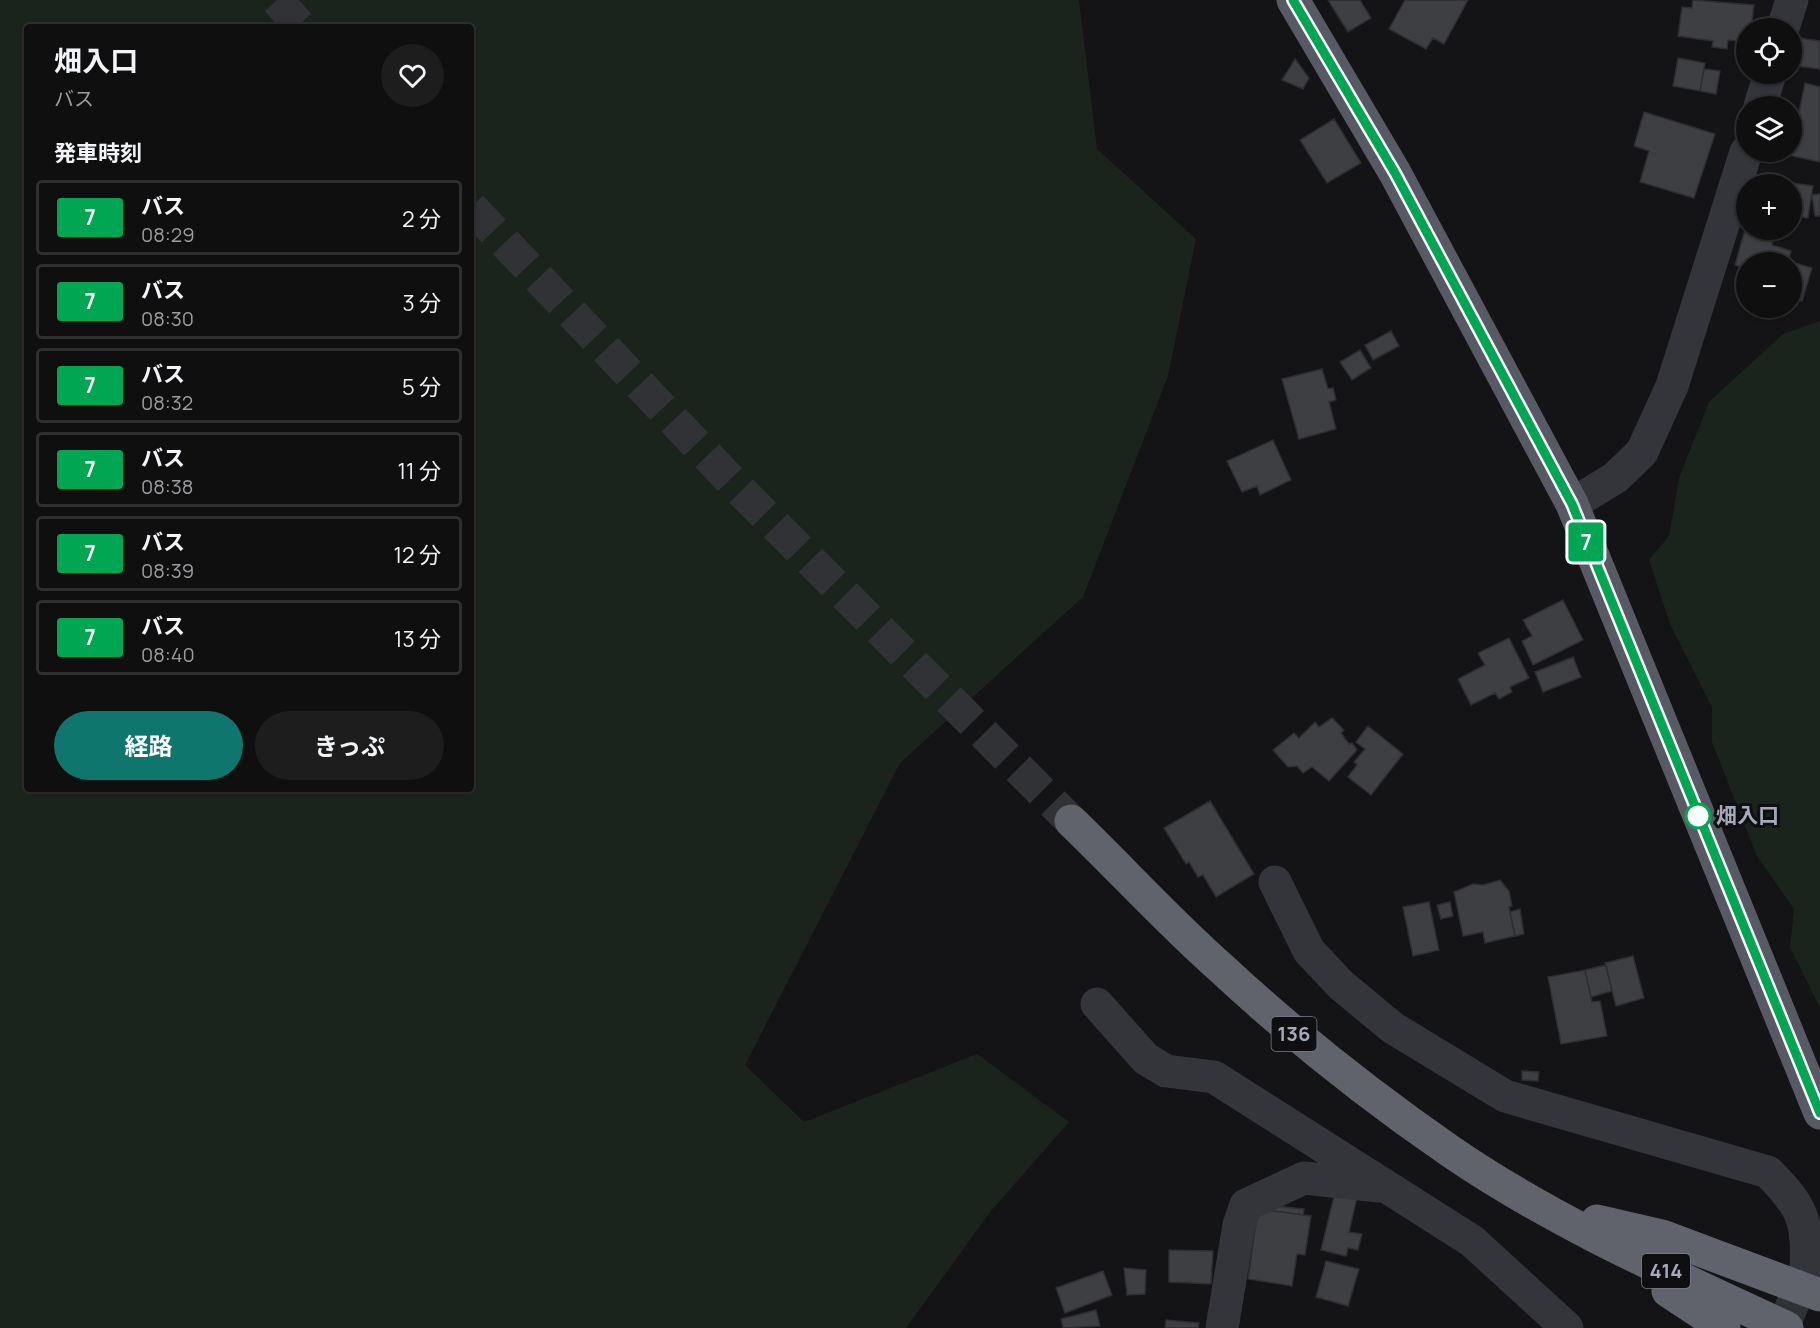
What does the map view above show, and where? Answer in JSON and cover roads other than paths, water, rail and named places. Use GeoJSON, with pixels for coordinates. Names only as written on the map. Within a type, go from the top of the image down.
{"type":"FeatureCollection","features":[{"type":"Feature","properties":{"kind":"highway"},"geometry":{"type":"LineString","coordinates":[[1293,0],[1395,173],[1572,504],[1820,1113]]}},
{"type":"Feature","properties":{"kind":"highway","name":"136"},"geometry":{"type":"LineString","coordinates":[[1071,820],[1218,966],[1299,1037],[1370,1094],[1452,1152],[1548,1209]]}},
{"type":"Feature","properties":{"kind":"highway"},"geometry":{"type":"LineString","coordinates":[[1548,1209],[1662,1236],[1812,1286]]}},
{"type":"Feature","properties":{"kind":"highway"},"geometry":{"type":"LineString","coordinates":[[1548,1209],[1724,1328]]}},
{"type":"Feature","properties":{"kind":"highway","name":"414"},"geometry":{"type":"LineString","coordinates":[[1548,1209],[1682,1279],[1787,1328]]}},
{"type":"Feature","properties":{"kind":"street"},"geometry":{"type":"LineString","coordinates":[[1786,18],[1792,0]]}},
{"type":"Feature","properties":{"kind":"street"},"geometry":{"type":"LineString","coordinates":[[1572,504],[1615,478],[1642,452],[1672,386],[1743,162]]}},
{"type":"Feature","properties":{"kind":"street"},"geometry":{"type":"LineString","coordinates":[[1275,882],[1309,951],[1341,985],[1393,1028],[1505,1096],[1768,1172],[1797,1206],[1807,1226],[1812,1286]]}},
{"type":"Feature","properties":{"kind":"street"},"geometry":{"type":"LineString","coordinates":[[1097,1004],[1146,1059],[1166,1071],[1215,1077],[1384,1187],[1472,1241],[1567,1328]]}},
{"type":"Feature","properties":{"kind":"street"},"geometry":{"type":"LineString","coordinates":[[1222,1328],[1239,1225],[1246,1205],[1304,1178],[1384,1187]]}},
{"type":"Feature","properties":{"kind":"tunnel"},"geometry":{"type":"LineString","coordinates":[[277,0],[298,24]]}},
{"type":"Feature","properties":{"kind":"tunnel"},"geometry":{"type":"LineString","coordinates":[[474,210],[735,485],[1071,821]]}},
{"type":"Feature","properties":{"kind":"tunnel"},"geometry":{"type":"LineString","coordinates":[[1783,1328],[1806,1271]]}},
{"type":"Feature","properties":{"kind":"place","name":"畑入口"},"geometry":{"type":"Point","coordinates":[1698,816]}}]}
